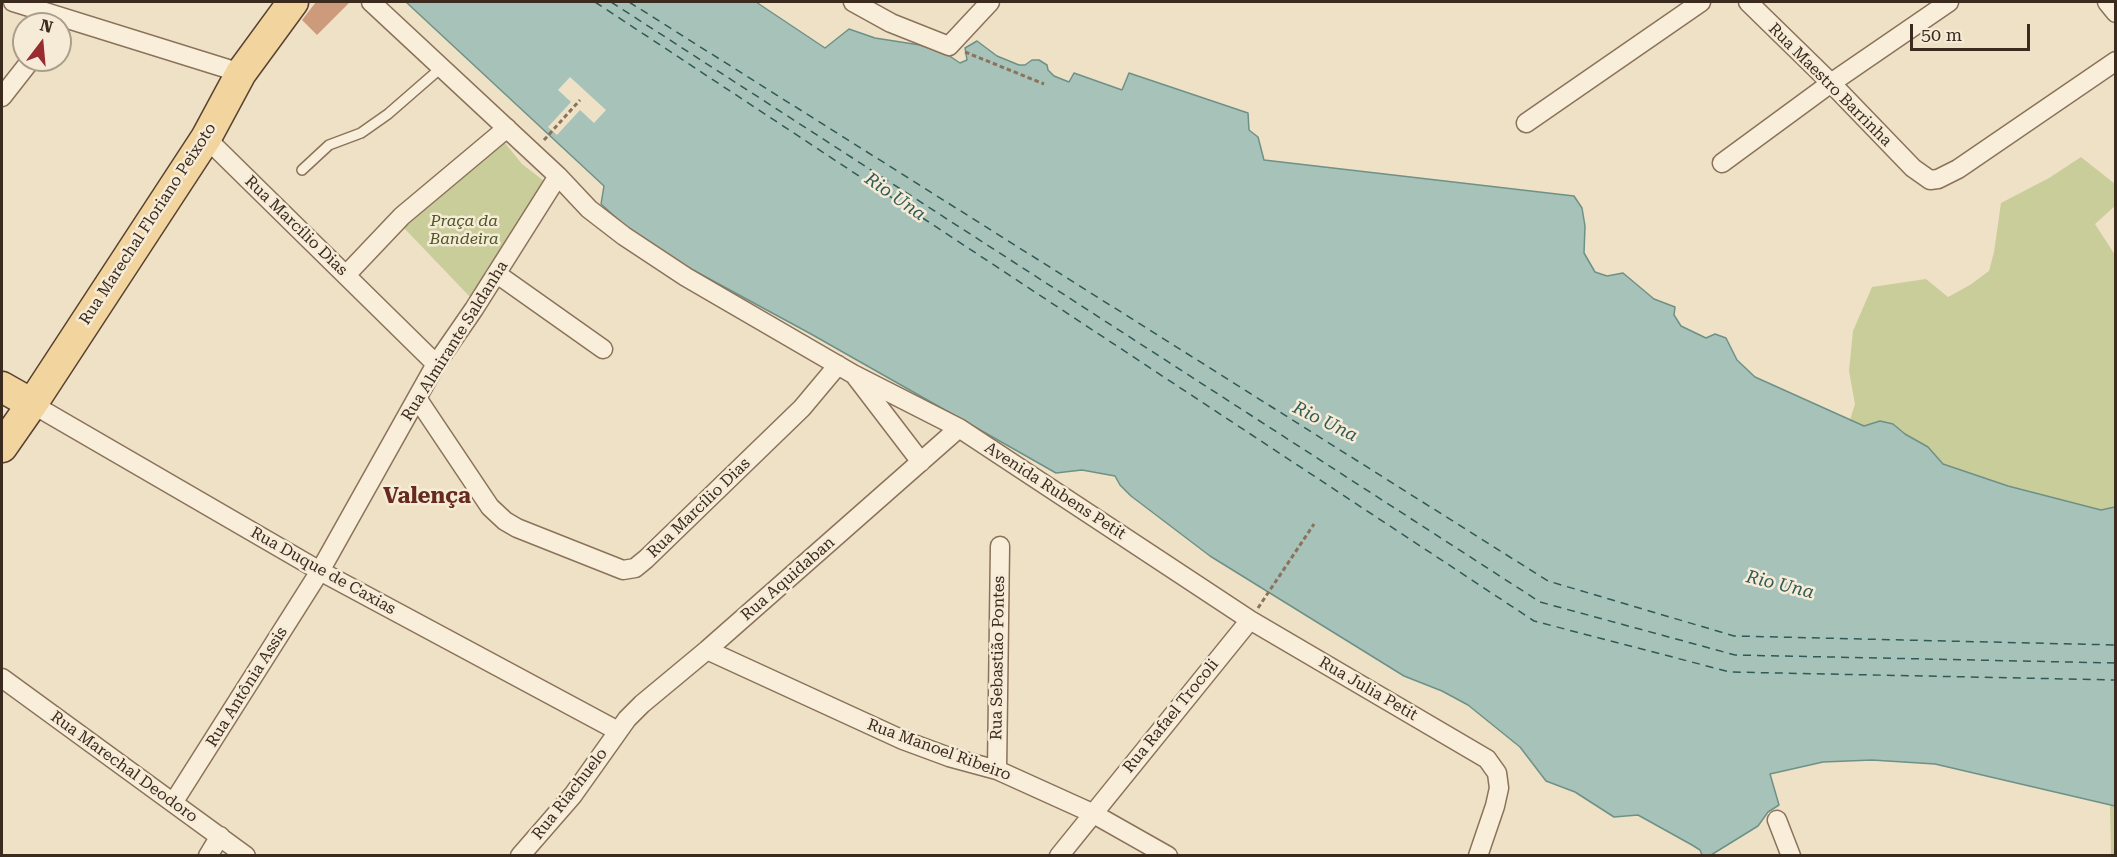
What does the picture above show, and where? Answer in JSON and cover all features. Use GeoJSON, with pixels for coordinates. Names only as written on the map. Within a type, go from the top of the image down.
{"type":"FeatureCollection","features":[{"type":"Feature","properties":{"kind":"main road","name":"Rua Marechal Floriano Peixoto"},"geometry":{"type":"LineString","coordinates":[[2,447],[206,138],[241,73],[293,2]]}},
{"type":"Feature","properties":{"kind":"main road"},"geometry":{"type":"LineString","coordinates":[[2,387],[32,404]]}},
{"type":"Feature","properties":{"kind":"street"},"geometry":{"type":"LineString","coordinates":[[13,2],[39,12]]}},
{"type":"Feature","properties":{"kind":"street"},"geometry":{"type":"LineString","coordinates":[[372,2],[558,176]]}},
{"type":"Feature","properties":{"kind":"street"},"geometry":{"type":"LineString","coordinates":[[853,2],[891,23],[949,46],[990,2]]}},
{"type":"Feature","properties":{"kind":"street"},"geometry":{"type":"LineString","coordinates":[[1526,123],[1701,2]]}},
{"type":"Feature","properties":{"kind":"street","name":"Rua Maestro Barrinha"},"geometry":{"type":"LineString","coordinates":[[1748,2],[1831,83],[1912,168],[1930,180],[1938,179],[1958,169],[2115,61]]}},
{"type":"Feature","properties":{"kind":"street"},"geometry":{"type":"LineString","coordinates":[[1722,164],[1831,83],[1949,2]]}},
{"type":"Feature","properties":{"kind":"street"},"geometry":{"type":"LineString","coordinates":[[2107,2],[2115,14]]}},
{"type":"Feature","properties":{"kind":"street"},"geometry":{"type":"LineString","coordinates":[[72,24],[241,73]]}},
{"type":"Feature","properties":{"kind":"street"},"geometry":{"type":"LineString","coordinates":[[2,98],[22,72]]}},
{"type":"Feature","properties":{"kind":"street"},"geometry":{"type":"LineString","coordinates":[[346,275],[402,216],[507,128]]}},
{"type":"Feature","properties":{"kind":"street","name":"Rua Marcílio Dias"},"geometry":{"type":"LineString","coordinates":[[206,138],[436,364]]}},
{"type":"Feature","properties":{"kind":"street","name":"Rua Almirante Saldanha"},"geometry":{"type":"LineString","coordinates":[[320,571],[436,364],[497,274],[558,176]]}},
{"type":"Feature","properties":{"kind":"street","name":"Avenida Rubens Petit"},"geometry":{"type":"LineString","coordinates":[[558,176],[589,208],[624,236],[686,277],[846,369],[959,428],[1250,620]]}},
{"type":"Feature","properties":{"kind":"street"},"geometry":{"type":"LineString","coordinates":[[497,274],[603,350]]}},
{"type":"Feature","properties":{"kind":"street","name":"Rua Marcílio Dias"},"geometry":{"type":"LineString","coordinates":[[417,398],[483,498],[505,521],[517,528],[623,570],[635,568],[646,560],[802,408],[846,369]]}},
{"type":"Feature","properties":{"kind":"street","name":"Avenida Rubens Petit"},"geometry":{"type":"LineString","coordinates":[[846,369],[921,462]]}},
{"type":"Feature","properties":{"kind":"street","name":"Rua Duque de Caxias"},"geometry":{"type":"LineString","coordinates":[[32,404],[320,571],[618,731]]}},
{"type":"Feature","properties":{"kind":"street","name":"Rua Aquidaban"},"geometry":{"type":"LineString","coordinates":[[618,731],[642,704],[707,651],[959,428]]}},
{"type":"Feature","properties":{"kind":"street","name":"Rua Sebastião Pontes"},"geometry":{"type":"LineString","coordinates":[[996,770],[1000,546]]}},
{"type":"Feature","properties":{"kind":"street","name":"Rua Antônia Assis"},"geometry":{"type":"LineString","coordinates":[[173,802],[320,571]]}},
{"type":"Feature","properties":{"kind":"street","name":"Rua Julia Petit"},"geometry":{"type":"LineString","coordinates":[[1250,620],[1487,759],[1497,773],[1498,788],[1495,806],[1478,855]]}},
{"type":"Feature","properties":{"kind":"street","name":"Rua Rafael Trocoli"},"geometry":{"type":"LineString","coordinates":[[1059,855],[1250,620]]}},
{"type":"Feature","properties":{"kind":"street","name":"Rua Manoel Ribeiro"},"geometry":{"type":"LineString","coordinates":[[707,651],[903,740],[949,757],[996,770],[1092,813],[1168,855]]}},
{"type":"Feature","properties":{"kind":"street","name":"Rua Marechal Deodoro"},"geometry":{"type":"LineString","coordinates":[[2,678],[246,855]]}},
{"type":"Feature","properties":{"kind":"street","name":"Rua Riachuelo"},"geometry":{"type":"LineString","coordinates":[[520,855],[573,795],[618,731]]}},
{"type":"Feature","properties":{"kind":"street"},"geometry":{"type":"LineString","coordinates":[[1777,820],[1791,855]]}},
{"type":"Feature","properties":{"kind":"street"},"geometry":{"type":"LineString","coordinates":[[208,855],[220,836]]}},
{"type":"Feature","properties":{"kind":"lane"},"geometry":{"type":"LineString","coordinates":[[302,170],[329,145],[361,133],[388,114],[442,67]]}},
{"type":"Feature","properties":{"kind":"path"},"geometry":{"type":"LineString","coordinates":[[949,46],[1044,84]]}},
{"type":"Feature","properties":{"kind":"path"},"geometry":{"type":"LineString","coordinates":[[532,152],[580,100]]}},
{"type":"Feature","properties":{"kind":"path"},"geometry":{"type":"LineString","coordinates":[[1250,620],[1314,524]]}},
{"type":"Feature","properties":{"kind":"green space","name":"Praça da Bandeira"},"geometry":{"type":"Polygon","coordinates":[[[505,143],[522,164],[544,181],[471,298],[404,228],[505,143]]]}},
{"type":"Feature","properties":{"kind":"green space"},"geometry":{"type":"Polygon","coordinates":[[[2081,157],[2115,184],[2115,206],[2095,224],[2115,255],[2115,507],[2101,510],[2008,486],[1943,464],[1928,447],[1893,424],[1880,421],[1864,426],[1850,420],[1855,404],[1849,371],[1853,331],[1872,287],[1926,279],[1948,297],[1970,285],[1989,271],[2001,203],[2049,178],[2081,157]]]}},
{"type":"Feature","properties":{"kind":"green space"},"geometry":{"type":"Polygon","coordinates":[[[2110,805],[2115,806],[2115,855],[2111,855],[2110,805]]]}},
{"type":"Feature","properties":{"kind":"water","name":"Rio Una"},"geometry":{"type":"Polygon","coordinates":[[[406,2],[756,2],[825,48],[849,29],[875,38],[920,45],[945,53],[960,63],[967,60],[965,48],[977,41],[997,56],[1019,65],[1039,60],[1047,65],[1048,70],[1054,76],[1069,82],[1074,73],[1122,90],[1129,73],[1248,113],[1249,130],[1258,137],[1264,160],[1574,196],[1582,208],[1585,226],[1584,253],[1595,272],[1607,276],[1623,273],[1654,299],[1675,307],[1674,315],[1681,326],[1706,338],[1715,334],[1726,338],[1737,360],[1755,377],[1864,426],[1880,421],[1893,424],[1928,447],[1943,464],[2008,486],[2101,510],[2115,507],[2115,806],[1935,764],[1872,760],[1823,762],[1770,774],[1779,805],[1768,812],[1758,826],[1711,855],[1702,855],[1700,850],[1638,815],[1614,817],[1575,792],[1546,781],[1520,747],[1468,705],[1442,691],[1404,676],[1210,556],[1131,496],[1115,476],[1082,470],[1056,473],[811,334],[645,244],[601,204],[604,186],[406,2]]]}},
{"type":"Feature","properties":{"kind":"pier"},"geometry":{"type":"Polygon","coordinates":[[[570,77],[606,110],[594,123],[580,110],[557,135],[548,127],[571,102],[558,90],[570,77]]]}},
{"type":"Feature","properties":{"kind":"building"},"geometry":{"type":"Polygon","coordinates":[[[316,2],[350,2],[317,35],[302,20],[316,2]]]}},
{"type":"Feature","properties":{"kind":"ferry route"},"geometry":{"type":"LineString","coordinates":[[595,2],[1534,621],[1730,672],[2116,680]]}},
{"type":"Feature","properties":{"kind":"ferry route"},"geometry":{"type":"LineString","coordinates":[[611,2],[1540,602],[1735,655],[2116,663]]}},
{"type":"Feature","properties":{"kind":"ferry route"},"geometry":{"type":"LineString","coordinates":[[629,2],[1548,581],[1734,636],[2116,645]]}},
{"type":"Feature","properties":{"kind":"district","name":"Valença"},"geometry":{"type":"Point","coordinates":[427,497]}}]}
